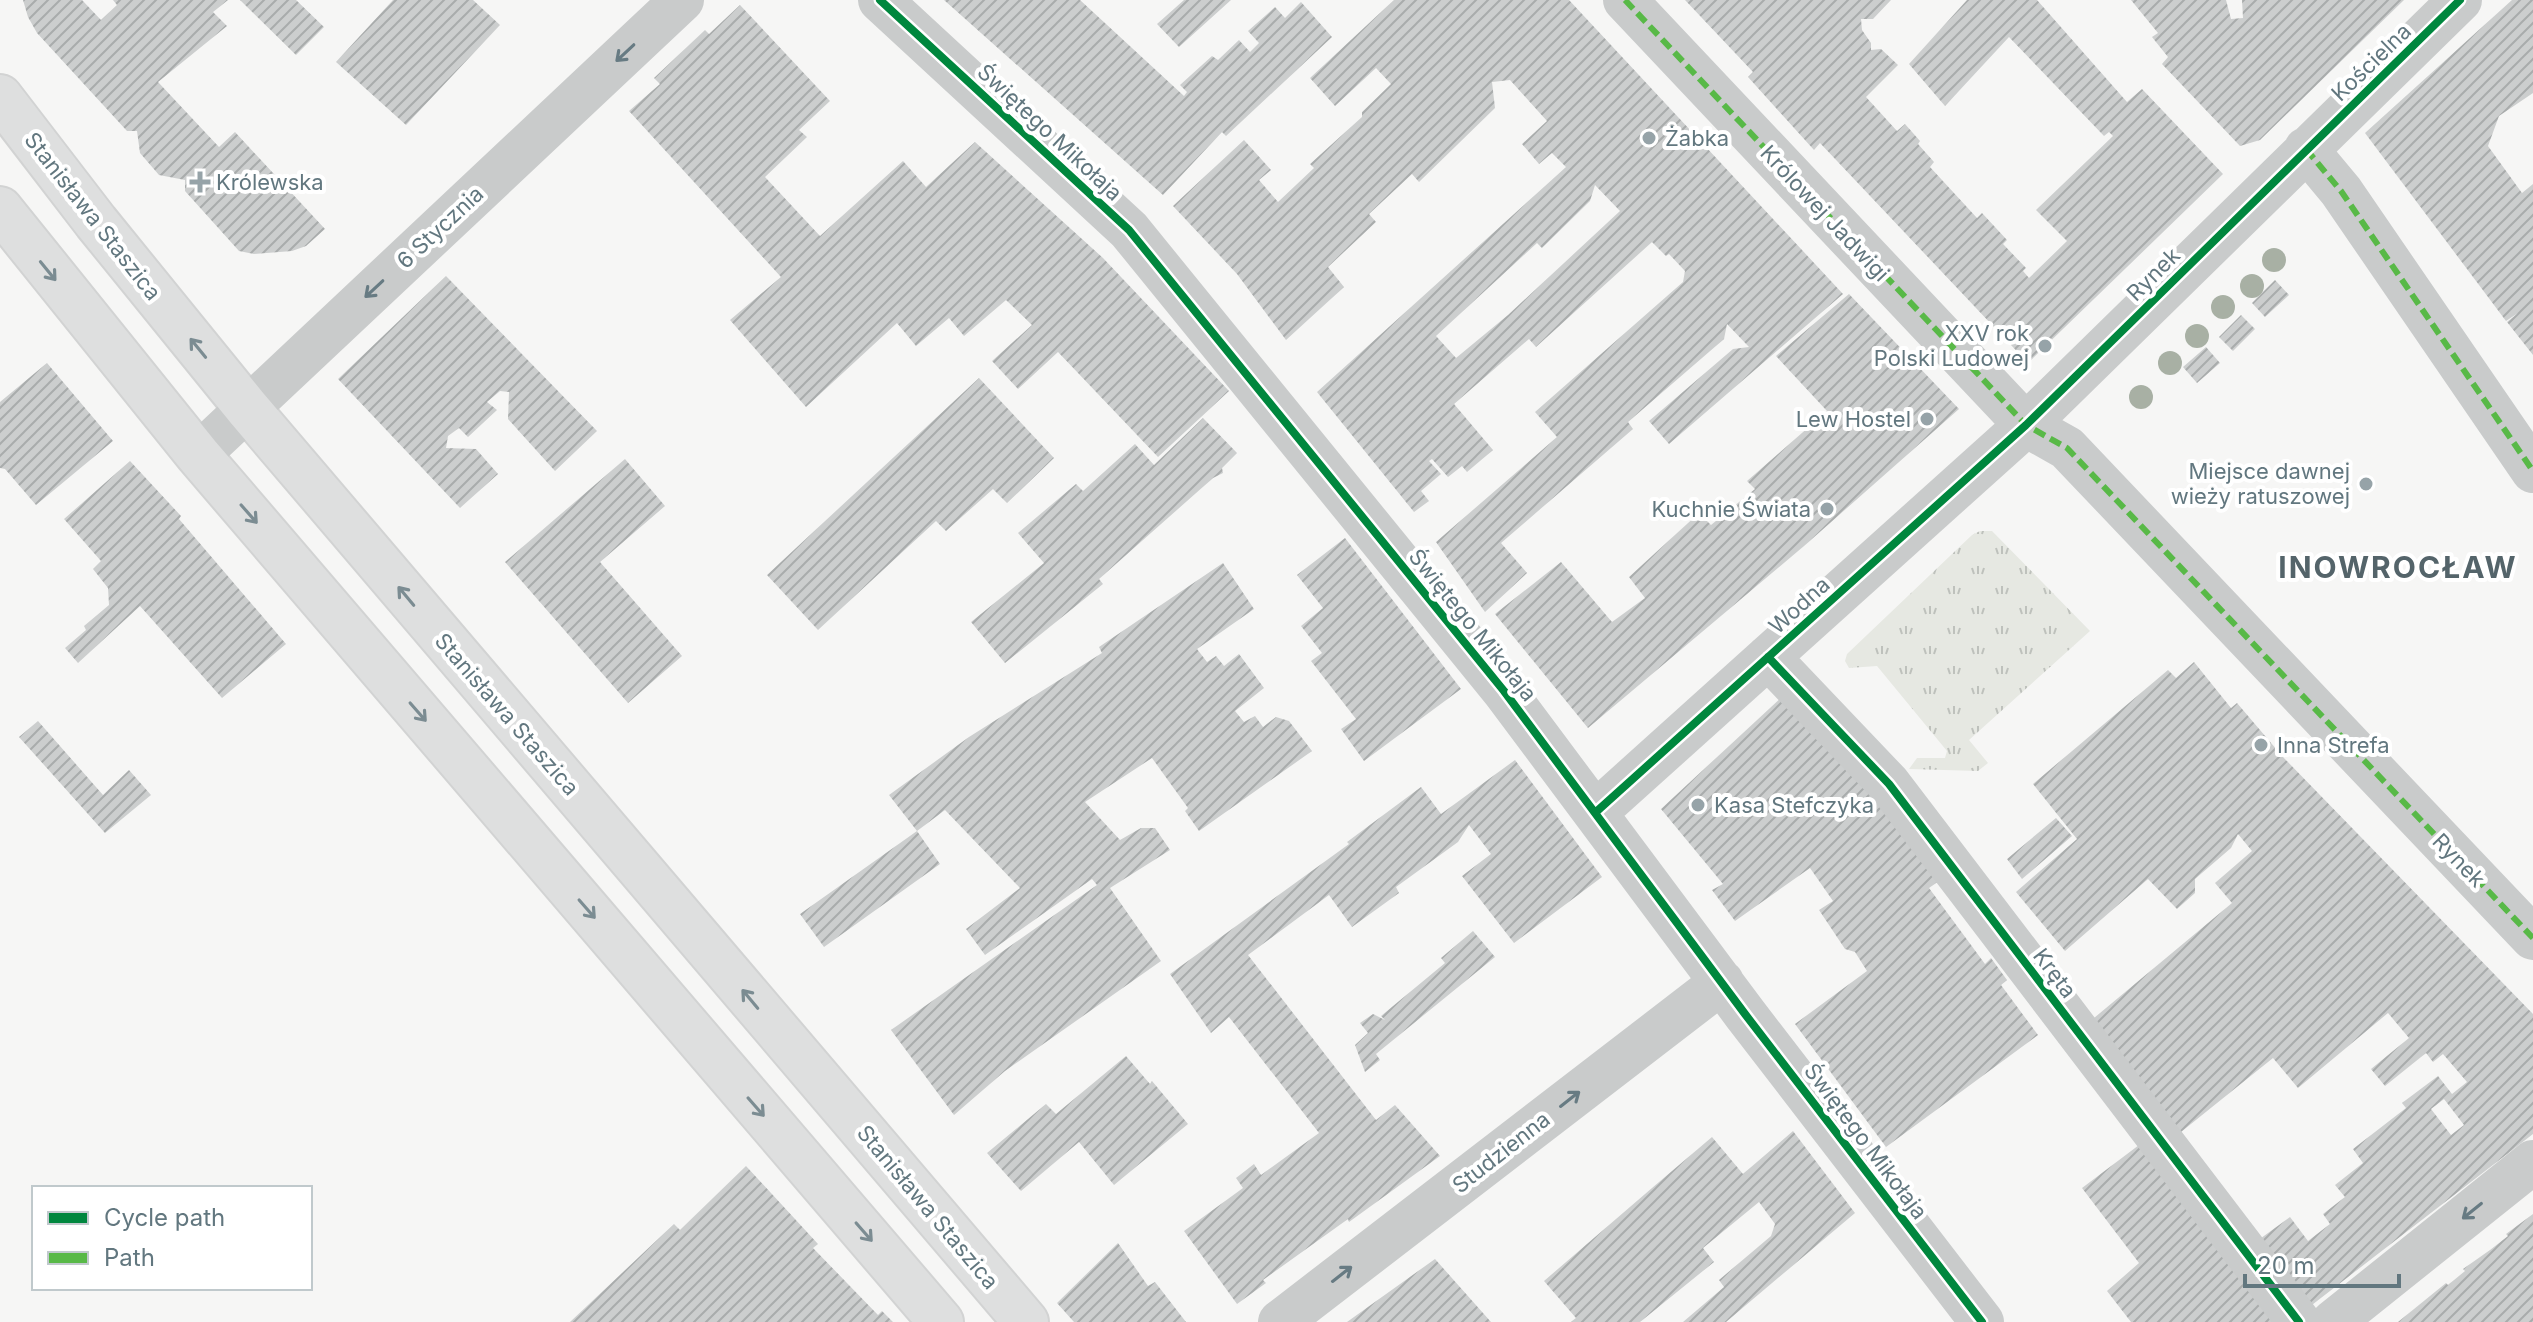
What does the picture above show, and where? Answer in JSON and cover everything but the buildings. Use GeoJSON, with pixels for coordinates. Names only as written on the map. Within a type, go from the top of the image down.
{"type":"FeatureCollection","features":[{"type":"Feature","properties":{"kind":"main road","name":"Stanisława Staszica"},"geometry":{"type":"LineString","coordinates":[[0,97],[96,222],[247,408],[1026,1322]]}},
{"type":"Feature","properties":{"kind":"main road"},"geometry":{"type":"LineString","coordinates":[[0,209],[198,455],[941,1322]]}},
{"type":"Feature","properties":{"kind":"street","name":"6 Stycznia"},"geometry":{"type":"LineString","coordinates":[[198,455],[682,0]]}},
{"type":"Feature","properties":{"kind":"street","name":"Świętego Mikołaja"},"geometry":{"type":"LineString","coordinates":[[880,0],[1129,230],[1504,691],[1982,1322]]}},
{"type":"Feature","properties":{"kind":"street","name":"Królowej Jadwigi"},"geometry":{"type":"LineString","coordinates":[[1625,0],[2026,425]]}},
{"type":"Feature","properties":{"kind":"street","name":"Kościelna"},"geometry":{"type":"LineString","coordinates":[[2306,149],[2460,0]]}},
{"type":"Feature","properties":{"kind":"street","name":"Rynek"},"geometry":{"type":"LineString","coordinates":[[2306,149],[2026,425],[2067,448],[2533,938]]}},
{"type":"Feature","properties":{"kind":"street"},"geometry":{"type":"LineString","coordinates":[[2306,149],[2341,191],[2533,471]]}},
{"type":"Feature","properties":{"kind":"street","name":"Wodna"},"geometry":{"type":"LineString","coordinates":[[1596,812],[2026,425]]}},
{"type":"Feature","properties":{"kind":"street","name":"Kręta"},"geometry":{"type":"LineString","coordinates":[[1768,657],[1889,784],[2299,1322]]}},
{"type":"Feature","properties":{"kind":"street","name":"Studzienna"},"geometry":{"type":"LineString","coordinates":[[1280,1322],[1722,982]]}},
{"type":"Feature","properties":{"kind":"street"},"geometry":{"type":"LineString","coordinates":[[2333,1322],[2533,1162]]}},
{"type":"Feature","properties":{"kind":"green space"},"geometry":{"type":"Polygon","coordinates":[[[1992,531],[2090,631],[1969,740],[1988,763],[1978,771],[1909,769],[1917,758],[1945,758],[1947,751],[1877,666],[1849,668],[1845,661],[1847,654],[1972,535],[1992,531]]]}},
{"type":"Feature","properties":{"kind":"marked path"},"geometry":{"type":"LineString","coordinates":[[1625,0],[2026,425],[2067,448],[2533,938]]}},
{"type":"Feature","properties":{"kind":"marked path"},"geometry":{"type":"LineString","coordinates":[[2306,149],[2341,191],[2533,471]]}},
{"type":"Feature","properties":{"kind":"cycle path"},"geometry":{"type":"LineString","coordinates":[[880,0],[1129,230],[1504,691],[1745,1014],[1982,1322]]}},
{"type":"Feature","properties":{"kind":"cycle path"},"geometry":{"type":"LineString","coordinates":[[1596,812],[2026,425],[2460,0]]}},
{"type":"Feature","properties":{"kind":"cycle path"},"geometry":{"type":"LineString","coordinates":[[1768,657],[1889,784],[2299,1322]]}},
{"type":"Feature","properties":{"kind":"place","name":"Żabka"},"geometry":{"type":"Point","coordinates":[1649,138]}},
{"type":"Feature","properties":{"kind":"place","name":"Królewska"},"geometry":{"type":"Point","coordinates":[200,182]}},
{"type":"Feature","properties":{"kind":"place","name":"XXV rok Polski Ludowej"},"geometry":{"type":"Point","coordinates":[2045,346]}},
{"type":"Feature","properties":{"kind":"place","name":"Lew Hostel"},"geometry":{"type":"Point","coordinates":[1927,419]}},
{"type":"Feature","properties":{"kind":"place","name":"Miejsce dawnej wieży ratuszowej"},"geometry":{"type":"Point","coordinates":[2366,484]}},
{"type":"Feature","properties":{"kind":"place","name":"Kuchnie Świata"},"geometry":{"type":"Point","coordinates":[1827,509]}},
{"type":"Feature","properties":{"kind":"place","name":"Inna Strefa"},"geometry":{"type":"Point","coordinates":[2261,745]}},
{"type":"Feature","properties":{"kind":"place","name":"Kasa Stefczyka"},"geometry":{"type":"Point","coordinates":[1698,805]}},
{"type":"Feature","properties":{"kind":"district","name":"INOWROCŁAW"},"geometry":{"type":"Point","coordinates":[2398,567]}}]}
